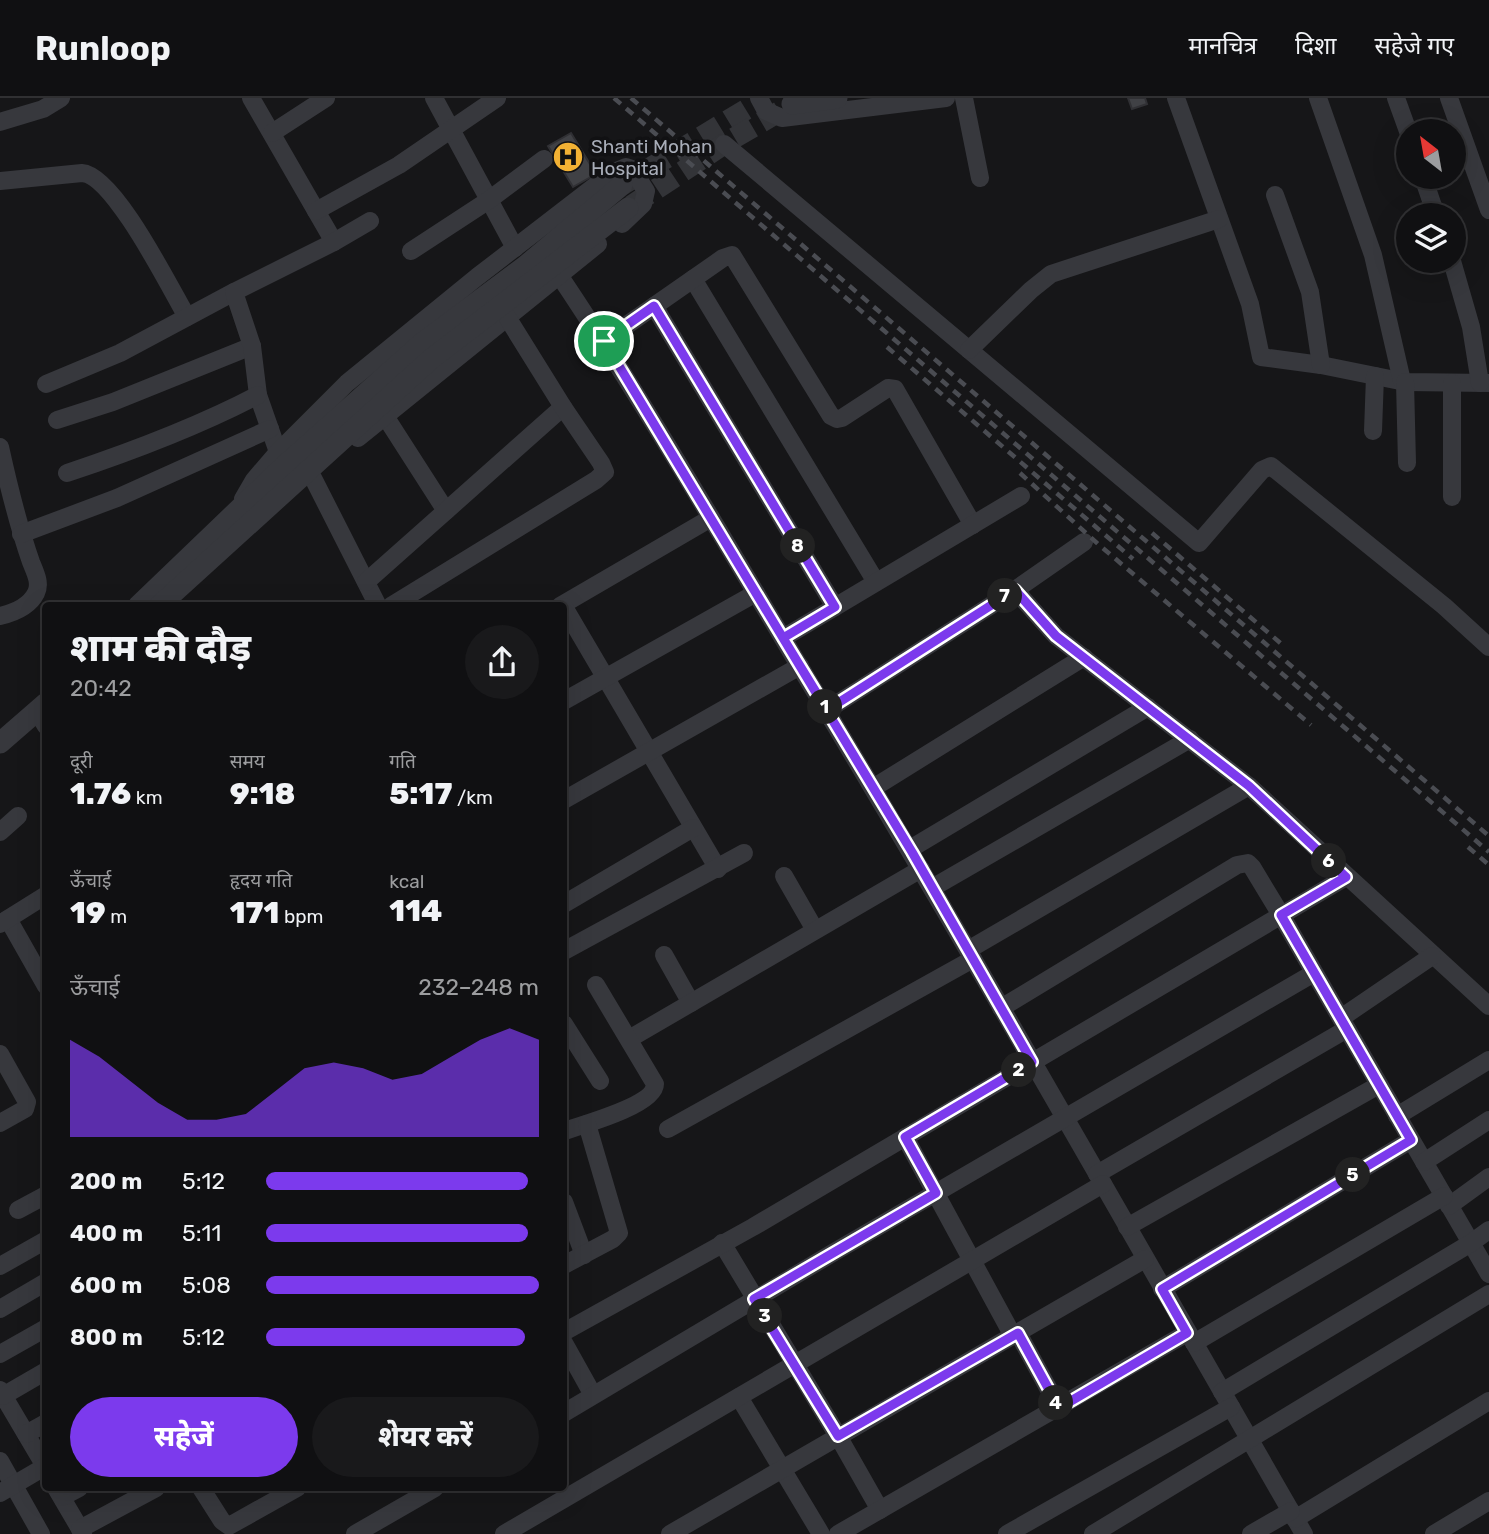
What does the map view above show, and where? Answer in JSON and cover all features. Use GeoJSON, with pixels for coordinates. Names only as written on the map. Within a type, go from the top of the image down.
{"type":"FeatureCollection","features":[{"type":"Feature","properties":{"kind":"street"},"geometry":{"type":"LineString","coordinates":[[0,122],[43,109],[61,98]]}},
{"type":"Feature","properties":{"kind":"street"},"geometry":{"type":"LineString","coordinates":[[251,98],[334,242]]}},
{"type":"Feature","properties":{"kind":"street"},"geometry":{"type":"LineString","coordinates":[[272,132],[326,98]]}},
{"type":"Feature","properties":{"kind":"street"},"geometry":{"type":"LineString","coordinates":[[434,98],[515,248]]}},
{"type":"Feature","properties":{"kind":"street"},"geometry":{"type":"LineString","coordinates":[[316,211],[399,165],[497,98]]}},
{"type":"Feature","properties":{"kind":"street"},"geometry":{"type":"LineString","coordinates":[[759,98],[769,114],[782,118],[946,98]]}},
{"type":"Feature","properties":{"kind":"street"},"geometry":{"type":"LineString","coordinates":[[792,104],[837,98]]}},
{"type":"Feature","properties":{"kind":"street"},"geometry":{"type":"LineString","coordinates":[[964,98],[980,178]]}},
{"type":"Feature","properties":{"kind":"street"},"geometry":{"type":"LineString","coordinates":[[1176,98],[1250,304],[1261,357],[1321,365],[1404,382],[1485,383],[1455,273]]}},
{"type":"Feature","properties":{"kind":"street"},"geometry":{"type":"LineString","coordinates":[[1318,98],[1373,254],[1404,382],[1407,463]]}},
{"type":"Feature","properties":{"kind":"street"},"geometry":{"type":"LineString","coordinates":[[1396,98],[1404,119]]}},
{"type":"Feature","properties":{"kind":"street"},"geometry":{"type":"LineString","coordinates":[[1449,98],[1489,210]]}},
{"type":"Feature","properties":{"kind":"street"},"geometry":{"type":"LineString","coordinates":[[724,144],[1199,543],[1262,470],[1271,466],[1444,606],[1489,647]]}},
{"type":"Feature","properties":{"kind":"street"},"geometry":{"type":"LineString","coordinates":[[411,251],[489,200],[544,159]]}},
{"type":"Feature","properties":{"kind":"street"},"geometry":{"type":"LineString","coordinates":[[216,554],[247,537],[385,416],[626,221],[643,204],[646,191],[632,169],[626,167],[612,173],[347,383],[278,452],[254,480],[236,511]]}},
{"type":"Feature","properties":{"kind":"street"},"geometry":{"type":"LineString","coordinates":[[0,181],[82,173],[94,176],[124,209],[187,317]]}},
{"type":"Feature","properties":{"kind":"street"},"geometry":{"type":"LineString","coordinates":[[142,602],[236,511],[421,344],[524,267],[622,185]]}},
{"type":"Feature","properties":{"kind":"street"},"geometry":{"type":"LineString","coordinates":[[1275,195],[1310,292],[1321,365]]}},
{"type":"Feature","properties":{"kind":"street"},"geometry":{"type":"LineString","coordinates":[[163,602],[431,359],[628,208]]}},
{"type":"Feature","properties":{"kind":"street"},"geometry":{"type":"LineString","coordinates":[[969,350],[1051,274],[1219,219]]}},
{"type":"Feature","properties":{"kind":"street"},"geometry":{"type":"LineString","coordinates":[[46,384],[120,353],[370,221]]}},
{"type":"Feature","properties":{"kind":"street"},"geometry":{"type":"LineString","coordinates":[[604,341],[732,255],[833,419],[842,418],[888,388],[895,389],[972,525]]}},
{"type":"Feature","properties":{"kind":"street"},"geometry":{"type":"LineString","coordinates":[[559,275],[604,341],[910,849],[1296,1521]]}},
{"type":"Feature","properties":{"kind":"street"},"geometry":{"type":"LineString","coordinates":[[694,279],[876,582]]}},
{"type":"Feature","properties":{"kind":"street"},"geometry":{"type":"LineString","coordinates":[[234,292],[252,346],[258,395],[278,452]]}},
{"type":"Feature","properties":{"kind":"street"},"geometry":{"type":"LineString","coordinates":[[654,306],[835,607]]}},
{"type":"Feature","properties":{"kind":"street"},"geometry":{"type":"LineString","coordinates":[[398,602],[602,477],[605,472],[507,317]]}},
{"type":"Feature","properties":{"kind":"street"},"geometry":{"type":"LineString","coordinates":[[57,420],[113,402],[252,346]]}},
{"type":"Feature","properties":{"kind":"street"},"geometry":{"type":"LineString","coordinates":[[1373,431],[1375,376]]}},
{"type":"Feature","properties":{"kind":"street"},"geometry":{"type":"LineString","coordinates":[[1451,497],[1452,383]]}},
{"type":"Feature","properties":{"kind":"street"},"geometry":{"type":"LineString","coordinates":[[67,473],[145,447],[207,421],[258,395]]}},
{"type":"Feature","properties":{"kind":"street"},"geometry":{"type":"LineString","coordinates":[[366,582],[563,407]]}},
{"type":"Feature","properties":{"kind":"street"},"geometry":{"type":"LineString","coordinates":[[385,416],[446,511]]}},
{"type":"Feature","properties":{"kind":"street"},"geometry":{"type":"LineString","coordinates":[[21,534],[117,498],[270,429]]}},
{"type":"Feature","properties":{"kind":"street"},"geometry":{"type":"LineString","coordinates":[[0,447],[8,489],[37,579],[36,594],[28,604],[0,616]]}},
{"type":"Feature","properties":{"kind":"street"},"geometry":{"type":"LineString","coordinates":[[313,478],[376,602]]}},
{"type":"Feature","properties":{"kind":"street"},"geometry":{"type":"LineString","coordinates":[[783,638],[1021,496]]}},
{"type":"Feature","properties":{"kind":"street"},"geometry":{"type":"LineString","coordinates":[[567,603],[711,518]]}},
{"type":"Feature","properties":{"kind":"street"},"geometry":{"type":"LineString","coordinates":[[827,710],[1015,590],[1084,542]]}},
{"type":"Feature","properties":{"kind":"street"},"geometry":{"type":"LineString","coordinates":[[1015,590],[1049,630],[1249,786],[1489,1006]]}},
{"type":"Feature","properties":{"kind":"street"},"geometry":{"type":"LineString","coordinates":[[567,699],[756,593]]}},
{"type":"Feature","properties":{"kind":"street"},"geometry":{"type":"LineString","coordinates":[[567,615],[718,869]]}},
{"type":"Feature","properties":{"kind":"street"},"geometry":{"type":"LineString","coordinates":[[873,788],[1084,657]]}},
{"type":"Feature","properties":{"kind":"street"},"geometry":{"type":"LineString","coordinates":[[567,798],[800,666]]}},
{"type":"Feature","properties":{"kind":"street"},"geometry":{"type":"LineString","coordinates":[[910,849],[1148,706]]}},
{"type":"Feature","properties":{"kind":"street"},"geometry":{"type":"LineString","coordinates":[[0,743],[42,714]]}},
{"type":"Feature","properties":{"kind":"street"},"geometry":{"type":"LineString","coordinates":[[932,888],[1190,739]]}},
{"type":"Feature","properties":{"kind":"street"},"geometry":{"type":"LineString","coordinates":[[668,1129],[970,955],[1249,786]]}},
{"type":"Feature","properties":{"kind":"street"},"geometry":{"type":"LineString","coordinates":[[0,832],[18,816]]}},
{"type":"Feature","properties":{"kind":"street"},"geometry":{"type":"LineString","coordinates":[[567,902],[693,828]]}},
{"type":"Feature","properties":{"kind":"street"},"geometry":{"type":"LineString","coordinates":[[567,949],[744,853]]}},
{"type":"Feature","properties":{"kind":"street"},"geometry":{"type":"LineString","coordinates":[[1001,1008],[1243,863],[1252,867],[1489,1274]]}},
{"type":"Feature","properties":{"kind":"street"},"geometry":{"type":"LineString","coordinates":[[629,1038],[921,869]]}},
{"type":"Feature","properties":{"kind":"street"},"geometry":{"type":"LineString","coordinates":[[784,876],[815,930]]}},
{"type":"Feature","properties":{"kind":"street"},"geometry":{"type":"LineString","coordinates":[[567,1330],[905,1137],[1346,877]]}},
{"type":"Feature","properties":{"kind":"street"},"geometry":{"type":"LineString","coordinates":[[42,897],[4,921],[42,980]]}},
{"type":"Feature","properties":{"kind":"street"},"geometry":{"type":"LineString","coordinates":[[664,955],[691,1003]]}},
{"type":"Feature","properties":{"kind":"street"},"geometry":{"type":"LineString","coordinates":[[504,1534],[972,1260],[1344,1024],[1432,956]]}},
{"type":"Feature","properties":{"kind":"street"},"geometry":{"type":"LineString","coordinates":[[567,1411],[754,1299],[1314,973]]}},
{"type":"Feature","properties":{"kind":"street"},"geometry":{"type":"LineString","coordinates":[[567,1130],[631,1107],[655,1090],[655,1084],[596,985]]}},
{"type":"Feature","properties":{"kind":"street"},"geometry":{"type":"LineString","coordinates":[[567,1029],[600,1081]]}},
{"type":"Feature","properties":{"kind":"street"},"geometry":{"type":"LineString","coordinates":[[0,1054],[27,1102],[25,1109],[0,1123]]}},
{"type":"Feature","properties":{"kind":"street"},"geometry":{"type":"LineString","coordinates":[[1397,1116],[1489,1060]]}},
{"type":"Feature","properties":{"kind":"street"},"geometry":{"type":"LineString","coordinates":[[1127,1227],[1379,1085]]}},
{"type":"Feature","properties":{"kind":"street"},"geometry":{"type":"LineString","coordinates":[[1424,1162],[1489,1120]]}},
{"type":"Feature","properties":{"kind":"street"},"geometry":{"type":"LineString","coordinates":[[567,1264],[620,1233],[587,1124]]}},
{"type":"Feature","properties":{"kind":"street"},"geometry":{"type":"LineString","coordinates":[[905,1137],[972,1260],[1059,1408]]}},
{"type":"Feature","properties":{"kind":"street"},"geometry":{"type":"LineString","coordinates":[[1162,1289],[1411,1140]]}},
{"type":"Feature","properties":{"kind":"street"},"geometry":{"type":"LineString","coordinates":[[838,1534],[1059,1408],[1489,1177]]}},
{"type":"Feature","properties":{"kind":"street"},"geometry":{"type":"LineString","coordinates":[[18,1210],[42,1197]]}},
{"type":"Feature","properties":{"kind":"street"},"geometry":{"type":"LineString","coordinates":[[567,1210],[584,1255]]}},
{"type":"Feature","properties":{"kind":"street"},"geometry":{"type":"LineString","coordinates":[[1007,1534],[1226,1400],[1489,1230]]}},
{"type":"Feature","properties":{"kind":"street"},"geometry":{"type":"LineString","coordinates":[[0,1266],[42,1242]]}},
{"type":"Feature","properties":{"kind":"street"},"geometry":{"type":"LineString","coordinates":[[722,1243],[880,1510]]}},
{"type":"Feature","properties":{"kind":"street"},"geometry":{"type":"LineString","coordinates":[[670,1534],[1145,1259]]}},
{"type":"Feature","properties":{"kind":"street"},"geometry":{"type":"LineString","coordinates":[[0,1309],[42,1284]]}},
{"type":"Feature","properties":{"kind":"street"},"geometry":{"type":"LineString","coordinates":[[1093,1534],[1489,1294]]}},
{"type":"Feature","properties":{"kind":"street"},"geometry":{"type":"LineString","coordinates":[[0,1354],[42,1330]]}},
{"type":"Feature","properties":{"kind":"street"},"geometry":{"type":"LineString","coordinates":[[567,1348],[593,1395]]}},
{"type":"Feature","properties":{"kind":"street"},"geometry":{"type":"LineString","coordinates":[[42,1373],[2,1393],[42,1462]]}},
{"type":"Feature","properties":{"kind":"street"},"geometry":{"type":"LineString","coordinates":[[739,1397],[821,1534]]}},
{"type":"Feature","properties":{"kind":"street"},"geometry":{"type":"LineString","coordinates":[[1251,1534],[1296,1521],[1489,1401]]}},
{"type":"Feature","properties":{"kind":"street"},"geometry":{"type":"LineString","coordinates":[[26,1434],[42,1425]]}},
{"type":"Feature","properties":{"kind":"street"},"geometry":{"type":"LineString","coordinates":[[0,1461],[7,1489],[41,1534]]}},
{"type":"Feature","properties":{"kind":"street"},"geometry":{"type":"LineString","coordinates":[[7,1489],[42,1469]]}},
{"type":"Feature","properties":{"kind":"street"},"geometry":{"type":"LineString","coordinates":[[59,1492],[81,1532],[151,1491]]}},
{"type":"Feature","properties":{"kind":"street"},"geometry":{"type":"LineString","coordinates":[[203,1491],[222,1521],[229,1526],[291,1491]]}},
{"type":"Feature","properties":{"kind":"street"},"geometry":{"type":"LineString","coordinates":[[355,1534],[430,1491]]}},
{"type":"Feature","properties":{"kind":"street"},"geometry":{"type":"LineString","coordinates":[[1434,1534],[1489,1501]]}},
{"type":"Feature","properties":{"kind":"building"},"geometry":{"type":"Polygon","coordinates":[[[1128,98],[1145,98],[1147,104],[1132,109],[1128,98]]]}},
{"type":"Feature","properties":{"kind":"building"},"geometry":{"type":"Polygon","coordinates":[[[571,133],[596,174],[573,187],[548,146],[571,133]]]}},
{"type":"Feature","properties":{"kind":"tunnel"},"geometry":{"type":"LineString","coordinates":[[622,185],[765,98]]}},
{"type":"Feature","properties":{"kind":"tunnel"},"geometry":{"type":"LineString","coordinates":[[631,206],[724,144],[787,107]]}},
{"type":"Feature","properties":{"kind":"railway"},"geometry":{"type":"LineString","coordinates":[[614,98],[1489,852]]}},
{"type":"Feature","properties":{"kind":"railway"},"geometry":{"type":"LineString","coordinates":[[631,98],[1489,836]]}},
{"type":"Feature","properties":{"kind":"railway"},"geometry":{"type":"LineString","coordinates":[[887,347],[1133,559]]}},
{"type":"Feature","properties":{"kind":"railway"},"geometry":{"type":"LineString","coordinates":[[1020,473],[1098,544],[1311,725]]}},
{"type":"Feature","properties":{"kind":"railway"},"geometry":{"type":"LineString","coordinates":[[1152,533],[1285,647]]}},
{"type":"Feature","properties":{"kind":"railway"},"geometry":{"type":"LineString","coordinates":[[1468,847],[1489,865]]}},
{"type":"Feature","properties":{"kind":"place","name":"Shanti Mohan Hospital"},"geometry":{"type":"Point","coordinates":[568,157]}},
{"type":"Feature","properties":{"kind":"route"},"geometry":{"type":"LineString","coordinates":[[604,341],[654,306],[835,607],[783,638],[827,710],[1015,590],[1049,630],[1249,786],[1346,877],[1281,915],[1411,1140],[1162,1289],[1187,1333],[1059,1408],[1018,1333],[838,1436],[754,1299],[936,1193],[905,1137],[1032,1062],[912,852],[800,666],[672,452],[604,341]]}}]}
